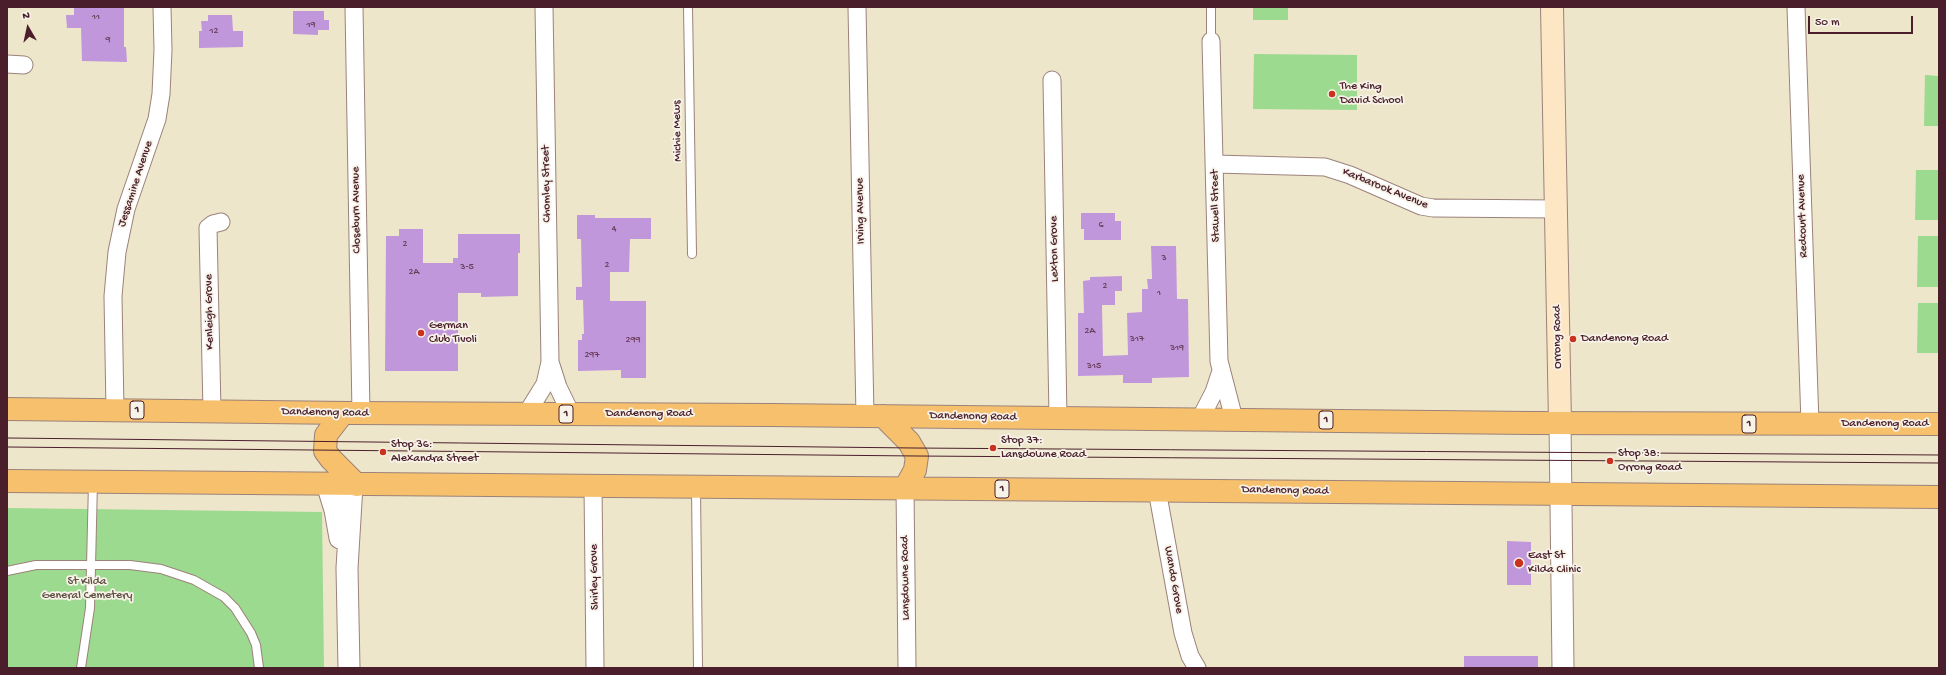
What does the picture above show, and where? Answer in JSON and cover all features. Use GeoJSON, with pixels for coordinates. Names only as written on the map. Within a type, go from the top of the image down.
{"type":"FeatureCollection","features":[{"type":"Feature","properties":{"kind":"highway","name":"Dandenong Road"},"geometry":{"type":"LineString","coordinates":[[7,409],[212,412],[1200,418],[1560,423],[1939,424]]}},
{"type":"Feature","properties":{"kind":"highway"},"geometry":{"type":"LineString","coordinates":[[352,413],[326,435],[325,451],[355,485]]}},
{"type":"Feature","properties":{"kind":"highway"},"geometry":{"type":"LineString","coordinates":[[874,416],[909,442],[918,456],[915,470],[904,488]]}},
{"type":"Feature","properties":{"kind":"highway","name":"Dandenong Road"},"geometry":{"type":"LineString","coordinates":[[7,481],[355,485],[1157,490],[1561,495],[1939,496]]}},
{"type":"Feature","properties":{"kind":"main road","name":"Orrong Road"},"geometry":{"type":"LineString","coordinates":[[1552,7],[1560,423]]}},
{"type":"Feature","properties":{"kind":"street","name":"Jessamine Avenue"},"geometry":{"type":"LineString","coordinates":[[115,410],[113,296],[117,252],[126,209],[157,119],[161,94],[163,50],[162,7]]}},
{"type":"Feature","properties":{"kind":"street","name":"Closeburn Avenue"},"geometry":{"type":"LineString","coordinates":[[352,413],[354,7]]}},
{"type":"Feature","properties":{"kind":"street","name":"Chomley Street"},"geometry":{"type":"LineString","coordinates":[[527,413],[545,384],[550,362],[544,7]]}},
{"type":"Feature","properties":{"kind":"street","name":"Irving Avenue"},"geometry":{"type":"LineString","coordinates":[[857,7],[874,416]]}},
{"type":"Feature","properties":{"kind":"street","name":"Redcourt Avenue"},"geometry":{"type":"LineString","coordinates":[[1796,7],[1810,424]]}},
{"type":"Feature","properties":{"kind":"street","name":"Stawell Street"},"geometry":{"type":"LineString","coordinates":[[1211,41],[1221,371],[1234,419]]}},
{"type":"Feature","properties":{"kind":"street","name":"Lexton Grove"},"geometry":{"type":"LineString","coordinates":[[1052,80],[1058,417]]}},
{"type":"Feature","properties":{"kind":"street","name":"Karbarook Avenue"},"geometry":{"type":"LineString","coordinates":[[1215,164],[1325,167],[1355,177],[1421,206],[1434,208],[1556,209]]}},
{"type":"Feature","properties":{"kind":"street","name":"Kenleigh Grove"},"geometry":{"type":"LineString","coordinates":[[212,412],[208,228],[213,224],[221,222]]}},
{"type":"Feature","properties":{"kind":"street","name":"Chomley Street"},"geometry":{"type":"LineString","coordinates":[[550,362],[558,387],[571,414]]}},
{"type":"Feature","properties":{"kind":"street","name":"Stawell Street"},"geometry":{"type":"LineString","coordinates":[[1200,418],[1214,392],[1221,371]]}},
{"type":"Feature","properties":{"kind":"street","name":"Orrong Road"},"geometry":{"type":"LineString","coordinates":[[1560,423],[1563,668]]}},
{"type":"Feature","properties":{"kind":"street"},"geometry":{"type":"LineString","coordinates":[[327,484],[334,505],[347,568]]}},
{"type":"Feature","properties":{"kind":"street"},"geometry":{"type":"LineString","coordinates":[[349,668],[347,568],[355,485]]}},
{"type":"Feature","properties":{"kind":"street","name":"Shirley Grove"},"geometry":{"type":"LineString","coordinates":[[593,486],[595,668]]}},
{"type":"Feature","properties":{"kind":"street","name":"Lansdowne Road"},"geometry":{"type":"LineString","coordinates":[[904,488],[906,668]]}},
{"type":"Feature","properties":{"kind":"street","name":"Wando Grove"},"geometry":{"type":"LineString","coordinates":[[1157,490],[1183,633],[1190,656],[1197,668]]}},
{"type":"Feature","properties":{"kind":"lane","name":"Michie Mews"},"geometry":{"type":"LineString","coordinates":[[688,7],[692,254]]}},
{"type":"Feature","properties":{"kind":"lane"},"geometry":{"type":"LineString","coordinates":[[1211,7],[1211,41]]}},
{"type":"Feature","properties":{"kind":"lane"},"geometry":{"type":"LineString","coordinates":[[81,668],[88,626],[92,566],[93,482]]}},
{"type":"Feature","properties":{"kind":"lane"},"geometry":{"type":"LineString","coordinates":[[696,487],[698,668]]}},
{"type":"Feature","properties":{"kind":"lane"},"geometry":{"type":"LineString","coordinates":[[7,571],[36,565],[130,566],[161,569],[194,580],[217,592],[235,608],[251,633],[256,645],[259,668]]}},
{"type":"Feature","properties":{"kind":"green space"},"geometry":{"type":"Polygon","coordinates":[[[1253,7],[1288,7],[1288,20],[1253,20],[1253,7]]]}},
{"type":"Feature","properties":{"kind":"green space"},"geometry":{"type":"Polygon","coordinates":[[[1254,54],[1357,55],[1357,110],[1253,109],[1254,54]]]}},
{"type":"Feature","properties":{"kind":"green space"},"geometry":{"type":"Polygon","coordinates":[[[1925,75],[1939,76],[1939,126],[1924,126],[1925,75]]]}},
{"type":"Feature","properties":{"kind":"green space"},"geometry":{"type":"Polygon","coordinates":[[[1916,170],[1939,170],[1938,220],[1915,220],[1916,170]]]}},
{"type":"Feature","properties":{"kind":"green space"},"geometry":{"type":"Polygon","coordinates":[[[1918,236],[1939,236],[1939,287],[1917,287],[1918,236]]]}},
{"type":"Feature","properties":{"kind":"green space"},"geometry":{"type":"Polygon","coordinates":[[[1918,303],[1939,303],[1939,353],[1917,353],[1918,303]]]}},
{"type":"Feature","properties":{"kind":"green space","name":"St Kilda General Cemetery"},"geometry":{"type":"Polygon","coordinates":[[[7,508],[322,512],[324,668],[7,668],[7,508]]]}},
{"type":"Feature","properties":{"kind":"building"},"geometry":{"type":"Polygon","coordinates":[[[74,7],[124,7],[124,47],[126,47],[127,62],[82,61],[81,28],[67,28],[66,15],[74,15],[74,7]]]}},
{"type":"Feature","properties":{"kind":"building"},"geometry":{"type":"Polygon","coordinates":[[[293,11],[324,11],[324,20],[329,20],[329,30],[318,30],[318,35],[293,34],[293,11]]]}},
{"type":"Feature","properties":{"kind":"building"},"geometry":{"type":"Polygon","coordinates":[[[208,15],[232,15],[233,31],[243,31],[243,47],[199,48],[199,31],[202,31],[201,21],[208,21],[208,15]]]}},
{"type":"Feature","properties":{"kind":"building"},"geometry":{"type":"Polygon","coordinates":[[[1081,213],[1115,213],[1115,221],[1121,221],[1121,240],[1084,240],[1084,229],[1081,229],[1081,213]]]}},
{"type":"Feature","properties":{"kind":"building"},"geometry":{"type":"Polygon","coordinates":[[[577,215],[595,215],[595,218],[651,218],[651,239],[630,239],[629,272],[610,272],[610,301],[646,301],[646,378],[621,378],[621,370],[578,371],[578,340],[582,340],[582,334],[584,334],[583,300],[576,300],[576,287],[582,287],[581,239],[577,239],[577,215]]]}},
{"type":"Feature","properties":{"kind":"building"},"geometry":{"type":"Polygon","coordinates":[[[399,229],[423,229],[423,263],[453,263],[453,258],[458,258],[458,234],[520,234],[520,253],[518,253],[518,296],[481,297],[481,293],[458,293],[458,371],[385,371],[386,236],[399,236],[399,229]]]}},
{"type":"Feature","properties":{"kind":"building"},"geometry":{"type":"Polygon","coordinates":[[[1151,246],[1176,246],[1177,299],[1188,299],[1189,377],[1152,378],[1152,383],[1123,383],[1123,375],[1078,376],[1078,313],[1084,313],[1083,281],[1090,280],[1090,277],[1122,276],[1122,291],[1115,291],[1115,305],[1102,305],[1103,356],[1128,355],[1127,313],[1142,312],[1142,289],[1148,289],[1147,279],[1152,279],[1151,246]]]}},
{"type":"Feature","properties":{"kind":"building","name":"East St Kilda Clinic"},"geometry":{"type":"Polygon","coordinates":[[[1507,541],[1531,542],[1531,585],[1507,585],[1507,541]]]}},
{"type":"Feature","properties":{"kind":"building"},"geometry":{"type":"Polygon","coordinates":[[[1464,656],[1538,656],[1538,668],[1464,668],[1464,656]]]}},
{"type":"Feature","properties":{"kind":"tram line"},"geometry":{"type":"LineString","coordinates":[[7,438],[914,448],[1939,455]]}},
{"type":"Feature","properties":{"kind":"tram line"},"geometry":{"type":"LineString","coordinates":[[7,447],[917,456],[1939,463]]}},
{"type":"Feature","properties":{"kind":"place","name":"The King David School"},"geometry":{"type":"Point","coordinates":[1332,94]}},
{"type":"Feature","properties":{"kind":"place","name":"German Club Tivoli"},"geometry":{"type":"Point","coordinates":[421,333]}},
{"type":"Feature","properties":{"kind":"place","name":"Dandenong Road"},"geometry":{"type":"Point","coordinates":[1573,339]}},
{"type":"Feature","properties":{"kind":"place","name":"Stop 37: Lansdowne Road"},"geometry":{"type":"Point","coordinates":[993,448]}},
{"type":"Feature","properties":{"kind":"place","name":"Stop 36: Alexandra Street"},"geometry":{"type":"Point","coordinates":[383,452]}},
{"type":"Feature","properties":{"kind":"place","name":"Stop 38: Orrong Road"},"geometry":{"type":"Point","coordinates":[1610,461]}},
{"type":"Feature","properties":{"kind":"place","name":"East St Kilda Clinic"},"geometry":{"type":"Point","coordinates":[1519,563]}}]}
